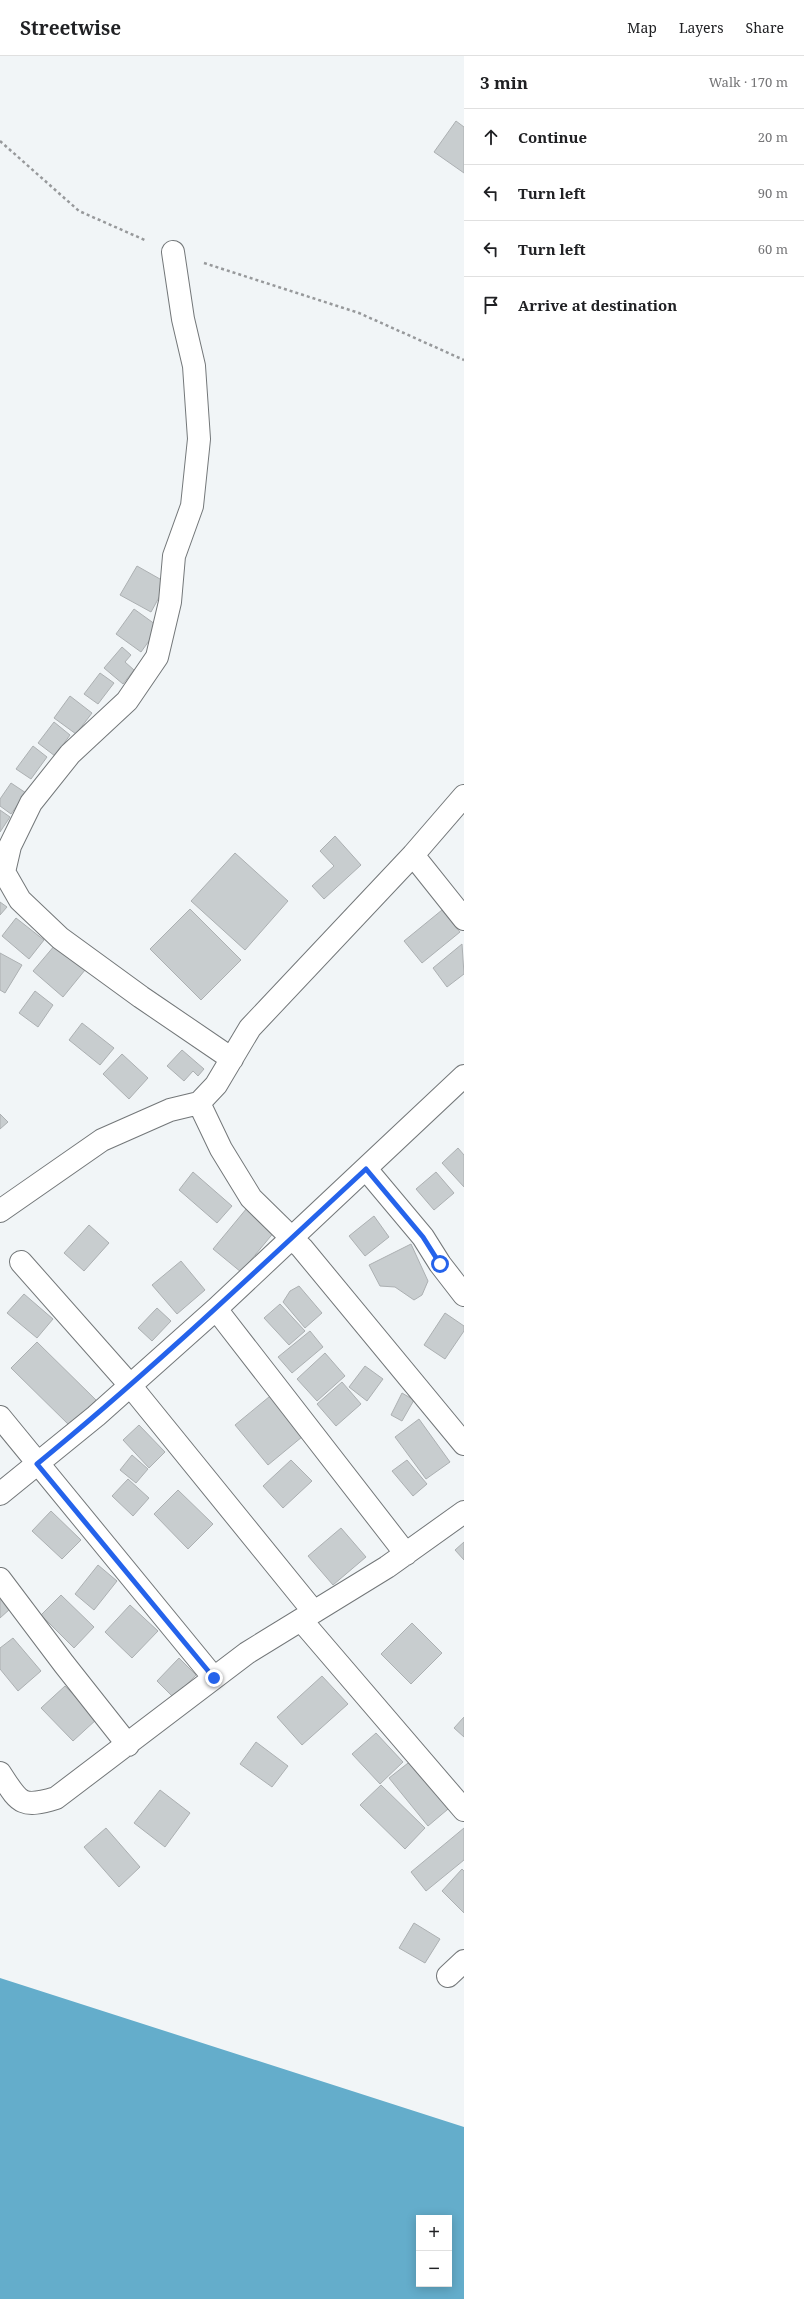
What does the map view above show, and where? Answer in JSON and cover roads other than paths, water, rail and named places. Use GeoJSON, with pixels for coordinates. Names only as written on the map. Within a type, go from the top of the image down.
{"type":"FeatureCollection","features":[{"type":"Feature","properties":{"kind":"street"},"geometry":{"type":"LineString","coordinates":[[173,252],[183,319],[194,366],[199,439],[192,506],[174,556],[170,602],[157,657],[127,701],[70,754],[31,803],[10,846],[4,872],[20,900],[60,938],[141,997],[232,1059]]}},
{"type":"Feature","properties":{"kind":"street"},"geometry":{"type":"LineString","coordinates":[[0,1211],[102,1140],[170,1110],[199,1103],[216,1085],[250,1028],[413,855],[464,796]]}},
{"type":"Feature","properties":{"kind":"street"},"geometry":{"type":"LineString","coordinates":[[413,855],[464,919]]}},
{"type":"Feature","properties":{"kind":"street"},"geometry":{"type":"LineString","coordinates":[[0,1494],[96,1416],[129,1384],[216,1309],[464,1076]]}},
{"type":"Feature","properties":{"kind":"street"},"geometry":{"type":"LineString","coordinates":[[199,1103],[221,1148],[250,1198],[292,1238],[312,1260],[464,1444]]}},
{"type":"Feature","properties":{"kind":"street"},"geometry":{"type":"LineString","coordinates":[[366,1169],[423,1237],[440,1264],[464,1295]]}},
{"type":"Feature","properties":{"kind":"street"},"geometry":{"type":"LineString","coordinates":[[21,1262],[129,1384],[308,1616],[464,1810]]}},
{"type":"Feature","properties":{"kind":"street"},"geometry":{"type":"LineString","coordinates":[[216,1309],[406,1554]]}},
{"type":"Feature","properties":{"kind":"street"},"geometry":{"type":"LineString","coordinates":[[0,1417],[214,1678]]}},
{"type":"Feature","properties":{"kind":"street"},"geometry":{"type":"LineString","coordinates":[[0,1773],[15,1796],[24,1802],[36,1804],[56,1798],[248,1653],[406,1554],[464,1512]]}},
{"type":"Feature","properties":{"kind":"street"},"geometry":{"type":"LineString","coordinates":[[0,1579],[64,1664],[128,1744]]}},
{"type":"Feature","properties":{"kind":"street"},"geometry":{"type":"LineString","coordinates":[[448,1976],[464,1961]]}},
{"type":"Feature","properties":{"kind":"water"},"geometry":{"type":"Polygon","coordinates":[[[0,1978],[464,2127],[464,2299],[0,2299],[0,1978]]]}}]}
